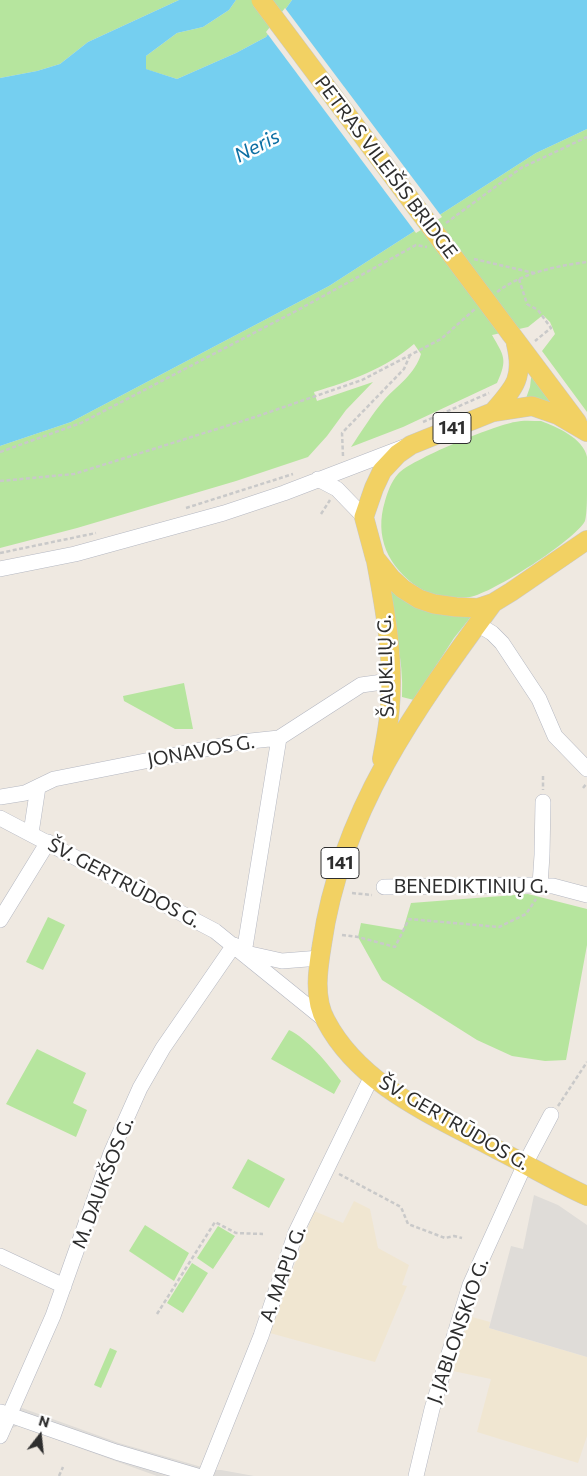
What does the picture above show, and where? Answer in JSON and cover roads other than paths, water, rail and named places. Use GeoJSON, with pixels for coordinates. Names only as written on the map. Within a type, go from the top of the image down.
{"type":"FeatureCollection","features":[{"type":"Feature","properties":{"kind":"main road","name":"PETRAS VILEIŠIS BRIDGE"},"geometry":{"type":"LineString","coordinates":[[261,0],[513,337]]}},
{"type":"Feature","properties":{"kind":"main road","name":"141"},"geometry":{"type":"LineString","coordinates":[[375,558],[364,517],[382,470],[410,444],[493,412],[515,384],[519,373],[520,360],[513,337]]}},
{"type":"Feature","properties":{"kind":"main road","name":"141"},"geometry":{"type":"LineString","coordinates":[[513,337],[586,433]]}},
{"type":"Feature","properties":{"kind":"main road"},"geometry":{"type":"LineString","coordinates":[[493,412],[532,406],[558,415],[586,433]]}},
{"type":"Feature","properties":{"kind":"main road","name":"141"},"geometry":{"type":"LineString","coordinates":[[477,624],[493,603],[587,540]]}},
{"type":"Feature","properties":{"kind":"main road"},"geometry":{"type":"LineString","coordinates":[[375,558],[391,578],[403,589],[420,599],[434,604],[456,607],[478,608],[493,603]]}},
{"type":"Feature","properties":{"kind":"main road","name":"ŠAUKLIŲ G."},"geometry":{"type":"LineString","coordinates":[[375,558],[387,622],[390,681],[390,706],[379,774]]}},
{"type":"Feature","properties":{"kind":"main road","name":"ŠAUKLIŲ G."},"geometry":{"type":"LineString","coordinates":[[325,1020],[318,994],[320,958],[324,926],[335,878],[345,847],[379,774],[411,718],[477,624]]}},
{"type":"Feature","properties":{"kind":"main road","name":"ŠV. GERTRŪDOS G."},"geometry":{"type":"LineString","coordinates":[[325,1020],[351,1056],[372,1076],[415,1105],[585,1196]]}},
{"type":"Feature","properties":{"kind":"street"},"geometry":{"type":"LineString","coordinates":[[0,569],[75,554],[224,513],[284,493],[410,444]]}},
{"type":"Feature","properties":{"kind":"street"},"geometry":{"type":"LineString","coordinates":[[318,479],[337,489],[364,517]]}},
{"type":"Feature","properties":{"kind":"street"},"geometry":{"type":"LineString","coordinates":[[477,624],[492,633],[502,643],[539,699],[555,736],[587,769]]}},
{"type":"Feature","properties":{"kind":"street","name":"JONAVOS G."},"geometry":{"type":"LineString","coordinates":[[0,797],[24,793],[54,779],[63,777],[240,742],[279,738],[361,685],[390,681]]}},
{"type":"Feature","properties":{"kind":"street","name":"M. DAUKŠOS G."},"geometry":{"type":"LineString","coordinates":[[0,1436],[5,1413],[54,1316],[111,1153],[140,1088],[163,1048],[239,949],[279,738]]}},
{"type":"Feature","properties":{"kind":"street"},"geometry":{"type":"LineString","coordinates":[[31,833],[38,787]]}},
{"type":"Feature","properties":{"kind":"street"},"geometry":{"type":"LineString","coordinates":[[540,885],[543,802]]}},
{"type":"Feature","properties":{"kind":"street","name":"ŠV. GERTRŪDOS G."},"geometry":{"type":"LineString","coordinates":[[0,818],[215,931],[325,1020]]}},
{"type":"Feature","properties":{"kind":"street"},"geometry":{"type":"LineString","coordinates":[[0,920],[48,842]]}},
{"type":"Feature","properties":{"kind":"street","name":"BENEDIKTINIŲ G."},"geometry":{"type":"LineString","coordinates":[[384,887],[540,885],[553,886],[587,895]]}},
{"type":"Feature","properties":{"kind":"street","name":"ŠV. GERTRŪDOS G."},"geometry":{"type":"LineString","coordinates":[[239,949],[282,961],[320,958]]}},
{"type":"Feature","properties":{"kind":"street","name":"A. MAPU G."},"geometry":{"type":"LineString","coordinates":[[205,1476],[261,1336],[296,1232],[372,1076]]}},
{"type":"Feature","properties":{"kind":"street","name":"J. JABLONSKIO G."},"geometry":{"type":"LineString","coordinates":[[416,1476],[432,1409],[470,1285],[525,1164],[551,1115]]}},
{"type":"Feature","properties":{"kind":"street"},"geometry":{"type":"LineString","coordinates":[[0,1256],[64,1286]]}},
{"type":"Feature","properties":{"kind":"street"},"geometry":{"type":"LineString","coordinates":[[5,1413],[116,1452],[197,1476]]}},
{"type":"Feature","properties":{"kind":"water","name":"Neris"},"geometry":{"type":"Polygon","coordinates":[[[179,0],[236,0],[229,10],[203,27],[177,33],[146,56],[146,69],[177,79],[236,53],[266,37],[292,0],[587,0],[587,129],[536,153],[329,286],[71,422],[0,446],[0,78],[37,71],[60,64],[88,42],[179,0]]]}}]}
